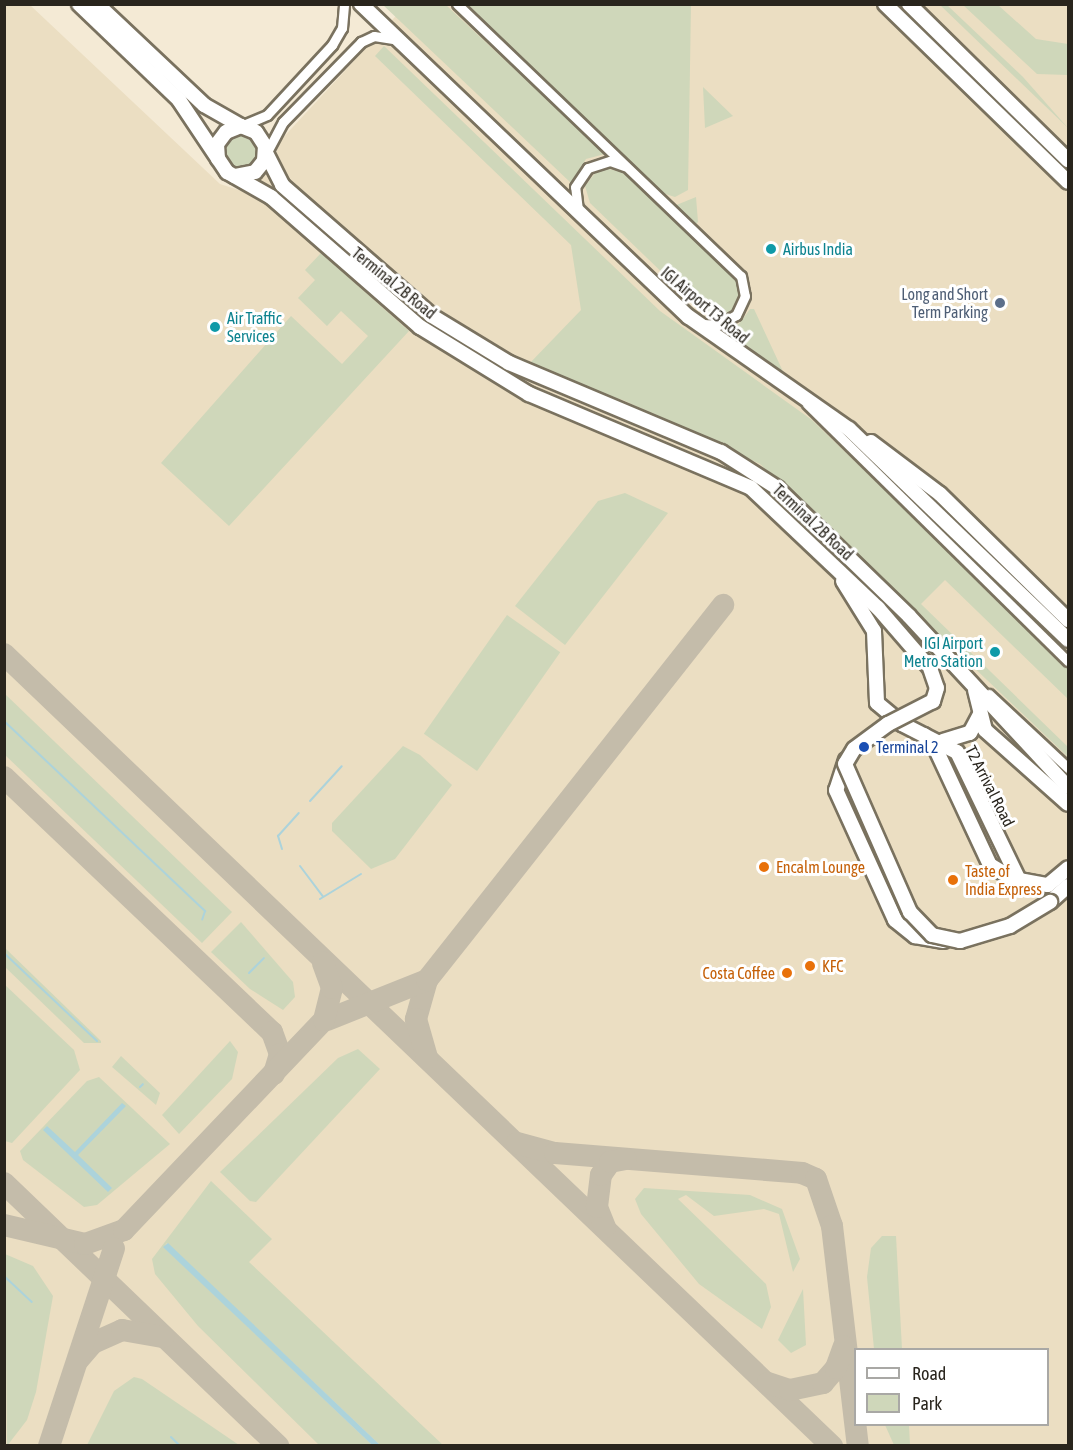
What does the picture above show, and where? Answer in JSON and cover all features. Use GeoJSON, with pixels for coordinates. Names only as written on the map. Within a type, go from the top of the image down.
{"type":"FeatureCollection","features":[{"type":"Feature","properties":{"kind":"main road"},"geometry":{"type":"LineString","coordinates":[[79,4],[179,100],[218,159],[234,176],[255,172],[266,153],[256,132],[209,110],[98,4]]}},
{"type":"Feature","properties":{"kind":"main road","name":"IGI Airport T3 Road"},"geometry":{"type":"LineString","coordinates":[[361,4],[688,317],[803,400],[849,429],[1068,640]]}},
{"type":"Feature","properties":{"kind":"main road"},"geometry":{"type":"LineString","coordinates":[[885,4],[1068,182]]}},
{"type":"Feature","properties":{"kind":"main road"},"geometry":{"type":"LineString","coordinates":[[909,4],[1068,160]]}},
{"type":"Feature","properties":{"kind":"main road"},"geometry":{"type":"LineString","coordinates":[[218,159],[221,137],[241,126]]}},
{"type":"Feature","properties":{"kind":"main road","name":"Terminal 2B Road"},"geometry":{"type":"LineString","coordinates":[[266,153],[282,185],[398,290],[470,340],[564,390],[721,452],[758,473],[970,679],[1000,719],[1068,787]]}},
{"type":"Feature","properties":{"kind":"main road","name":"Terminal 2B Road"},"geometry":{"type":"LineString","coordinates":[[234,176],[271,197],[389,302],[457,353],[563,411],[734,478],[766,500],[827,557],[930,668],[937,688],[933,700],[888,724],[846,760],[845,769],[910,912],[932,935],[952,941],[1010,926],[1050,902],[1068,886]]}},
{"type":"Feature","properties":{"kind":"main road"},"geometry":{"type":"LineString","coordinates":[[563,411],[570,398],[564,390]]}},
{"type":"Feature","properties":{"kind":"main road"},"geometry":{"type":"LineString","coordinates":[[849,429],[913,470],[1068,620]]}},
{"type":"Feature","properties":{"kind":"main road","name":"T2 Arrival Road"},"geometry":{"type":"LineString","coordinates":[[827,557],[874,631],[877,703],[920,732],[943,741],[962,760],[1014,874],[1033,887]]}},
{"type":"Feature","properties":{"kind":"main road","name":"T2 Arrival Road"},"geometry":{"type":"LineString","coordinates":[[970,679],[989,735],[1068,804]]}},
{"type":"Feature","properties":{"kind":"main road"},"geometry":{"type":"LineString","coordinates":[[943,741],[970,733],[980,714]]}},
{"type":"Feature","properties":{"kind":"main road"},"geometry":{"type":"LineString","coordinates":[[920,732],[934,745],[990,865],[1033,887],[1048,885],[1068,868]]}},
{"type":"Feature","properties":{"kind":"street"},"geometry":{"type":"LineString","coordinates":[[241,126],[267,115],[339,37],[344,4]]}},
{"type":"Feature","properties":{"kind":"street"},"geometry":{"type":"LineString","coordinates":[[457,4],[741,276],[745,296],[736,315],[718,325],[688,317]]}},
{"type":"Feature","properties":{"kind":"street"},"geometry":{"type":"LineString","coordinates":[[266,153],[283,122],[361,42],[374,36],[400,41]]}},
{"type":"Feature","properties":{"kind":"street"},"geometry":{"type":"LineString","coordinates":[[585,219],[575,187],[588,168],[610,161],[631,170]]}},
{"type":"Feature","properties":{"kind":"street"},"geometry":{"type":"LineString","coordinates":[[803,400],[1068,661]]}},
{"type":"Feature","properties":{"kind":"street"},"geometry":{"type":"LineString","coordinates":[[970,679],[1068,768]]}},
{"type":"Feature","properties":{"kind":"shaded area"},"geometry":{"type":"Polygon","coordinates":[[[5,5],[30,5],[220,184],[245,192],[274,161],[279,142],[406,5],[1068,5],[1068,1445],[5,1446],[5,5]]]}},
{"type":"Feature","properties":{"kind":"green space"},"geometry":{"type":"Polygon","coordinates":[[[383,5],[446,5],[605,154],[586,159],[571,183],[383,5]]]}},
{"type":"Feature","properties":{"kind":"green space"},"geometry":{"type":"Polygon","coordinates":[[[462,5],[691,5],[688,190],[675,197],[659,192],[462,5]]]}},
{"type":"Feature","properties":{"kind":"green space"},"geometry":{"type":"Polygon","coordinates":[[[940,5],[947,5],[1023,77],[1068,128],[940,5]]]}},
{"type":"Feature","properties":{"kind":"green space"},"geometry":{"type":"Polygon","coordinates":[[[963,5],[998,5],[1036,39],[1068,44],[1068,75],[1037,74],[963,5]]]}},
{"type":"Feature","properties":{"kind":"green space"},"geometry":{"type":"Polygon","coordinates":[[[384,46],[660,311],[812,420],[1068,667],[1068,699],[945,580],[921,604],[1068,747],[1068,757],[760,464],[623,400],[582,390],[529,364],[581,310],[571,245],[375,56],[384,46]]]}},
{"type":"Feature","properties":{"kind":"green space"},"geometry":{"type":"Polygon","coordinates":[[[703,87],[733,116],[705,128],[703,87]]]}},
{"type":"Feature","properties":{"kind":"green space"},"geometry":{"type":"Polygon","coordinates":[[[241,133],[254,139],[260,152],[254,165],[241,171],[228,165],[222,152],[228,139],[241,133]]]}},
{"type":"Feature","properties":{"kind":"green space"},"geometry":{"type":"Polygon","coordinates":[[[600,167],[627,173],[732,273],[741,289],[732,313],[718,317],[701,310],[590,203],[585,186],[600,167]]]}},
{"type":"Feature","properties":{"kind":"green space"},"geometry":{"type":"Polygon","coordinates":[[[696,197],[698,222],[694,226],[674,206],[696,197]]]}},
{"type":"Feature","properties":{"kind":"green space"},"geometry":{"type":"Polygon","coordinates":[[[321,253],[409,331],[229,526],[161,463],[291,316],[342,364],[368,336],[341,311],[327,326],[298,298],[315,280],[305,270],[321,253]]]}},
{"type":"Feature","properties":{"kind":"green space"},"geometry":{"type":"Polygon","coordinates":[[[750,309],[754,309],[786,378],[716,330],[739,324],[750,309]]]}},
{"type":"Feature","properties":{"kind":"green space"},"geometry":{"type":"Polygon","coordinates":[[[625,493],[668,513],[565,645],[515,606],[598,501],[625,493]]]}},
{"type":"Feature","properties":{"kind":"green space"},"geometry":{"type":"Polygon","coordinates":[[[507,615],[560,652],[477,771],[424,734],[507,615]]]}},
{"type":"Feature","properties":{"kind":"green space"},"geometry":{"type":"Polygon","coordinates":[[[5,694],[232,912],[202,943],[5,755],[5,694]]]}},
{"type":"Feature","properties":{"kind":"green space"},"geometry":{"type":"Polygon","coordinates":[[[403,746],[420,755],[452,785],[395,859],[371,869],[332,831],[332,823],[403,746]]]}},
{"type":"Feature","properties":{"kind":"green space"},"geometry":{"type":"Polygon","coordinates":[[[241,922],[293,982],[295,997],[283,1010],[250,989],[211,952],[241,922]]]}},
{"type":"Feature","properties":{"kind":"green space"},"geometry":{"type":"Polygon","coordinates":[[[5,948],[101,1043],[84,1043],[5,967],[5,948]]]}},
{"type":"Feature","properties":{"kind":"green space"},"geometry":{"type":"Polygon","coordinates":[[[4,984],[74,1050],[80,1070],[12,1143],[5,1141],[4,984]]]}},
{"type":"Feature","properties":{"kind":"green space"},"geometry":{"type":"Polygon","coordinates":[[[230,1041],[238,1052],[232,1079],[179,1134],[162,1115],[230,1041]]]}},
{"type":"Feature","properties":{"kind":"green space"},"geometry":{"type":"Polygon","coordinates":[[[358,1049],[380,1069],[256,1202],[250,1201],[220,1172],[338,1058],[358,1049]]]}},
{"type":"Feature","properties":{"kind":"green space"},"geometry":{"type":"Polygon","coordinates":[[[121,1056],[160,1093],[156,1105],[112,1067],[121,1056]]]}},
{"type":"Feature","properties":{"kind":"green space"},"geometry":{"type":"Polygon","coordinates":[[[99,1077],[170,1144],[97,1205],[84,1207],[23,1160],[20,1151],[87,1081],[99,1077]]]}},
{"type":"Feature","properties":{"kind":"green space"},"geometry":{"type":"Polygon","coordinates":[[[211,1181],[272,1239],[249,1262],[443,1445],[380,1445],[167,1243],[164,1247],[372,1445],[319,1445],[198,1326],[155,1274],[152,1259],[211,1181]]]}},
{"type":"Feature","properties":{"kind":"green space"},"geometry":{"type":"Polygon","coordinates":[[[644,1188],[750,1195],[782,1209],[800,1259],[793,1272],[779,1214],[764,1209],[714,1216],[686,1195],[678,1199],[766,1284],[771,1307],[762,1329],[699,1284],[641,1214],[635,1199],[644,1188]]]}},
{"type":"Feature","properties":{"kind":"green space"},"geometry":{"type":"Polygon","coordinates":[[[882,1236],[896,1236],[902,1348],[874,1348],[867,1277],[871,1248],[882,1236]]]}},
{"type":"Feature","properties":{"kind":"green space"},"geometry":{"type":"Polygon","coordinates":[[[5,1254],[33,1266],[53,1296],[36,1392],[27,1420],[7,1446],[5,1254]]]}},
{"type":"Feature","properties":{"kind":"green space"},"geometry":{"type":"Polygon","coordinates":[[[803,1289],[806,1345],[791,1353],[778,1340],[803,1289]]]}},
{"type":"Feature","properties":{"kind":"green space"},"geometry":{"type":"Polygon","coordinates":[[[134,1377],[142,1379],[239,1445],[87,1445],[114,1391],[134,1377]]]}},
{"type":"Feature","properties":{"kind":"green space"},"geometry":{"type":"Polygon","coordinates":[[[885,1426],[909,1426],[910,1445],[894,1445],[885,1426]]]}},
{"type":"Feature","properties":{"kind":"water"},"geometry":{"type":"Polygon","coordinates":[[[122,1103],[126,1106],[78,1155],[112,1188],[108,1192],[43,1130],[47,1126],[75,1152],[122,1103]]]}},
{"type":"Feature","properties":{"kind":"water"},"geometry":{"type":"Polygon","coordinates":[[[168,1243],[380,1445],[372,1445],[163,1247],[168,1243]]]}},
{"type":"Feature","properties":{"kind":"waterway"},"geometry":{"type":"LineString","coordinates":[[4,721],[205,911],[202,920]]}},
{"type":"Feature","properties":{"kind":"waterway"},"geometry":{"type":"LineString","coordinates":[[310,801],[342,766]]}},
{"type":"Feature","properties":{"kind":"waterway"},"geometry":{"type":"LineString","coordinates":[[282,849],[278,836],[299,813]]}},
{"type":"Feature","properties":{"kind":"waterway"},"geometry":{"type":"LineString","coordinates":[[300,866],[323,896]]}},
{"type":"Feature","properties":{"kind":"waterway"},"geometry":{"type":"LineString","coordinates":[[320,899],[361,874]]}},
{"type":"Feature","properties":{"kind":"waterway"},"geometry":{"type":"LineString","coordinates":[[4,953],[97,1041]]}},
{"type":"Feature","properties":{"kind":"waterway"},"geometry":{"type":"LineString","coordinates":[[249,973],[264,958]]}},
{"type":"Feature","properties":{"kind":"waterway"},"geometry":{"type":"LineString","coordinates":[[140,1087],[143,1084]]}},
{"type":"Feature","properties":{"kind":"waterway"},"geometry":{"type":"LineString","coordinates":[[4,1276],[32,1302]]}},
{"type":"Feature","properties":{"kind":"waterway"},"geometry":{"type":"LineString","coordinates":[[171,1437],[180,1446]]}},
{"type":"Feature","properties":{"kind":"taxiway"},"geometry":{"type":"LineString","coordinates":[[327,1020],[427,980],[723,605]]}},
{"type":"Feature","properties":{"kind":"taxiway"},"geometry":{"type":"LineString","coordinates":[[4,654],[832,1446]]}},
{"type":"Feature","properties":{"kind":"taxiway"},"geometry":{"type":"LineString","coordinates":[[4,777],[272,1032],[280,1054],[274,1074]]}},
{"type":"Feature","properties":{"kind":"taxiway"},"geometry":{"type":"LineString","coordinates":[[4,1225],[85,1244],[124,1230],[324,1020],[332,988],[323,963]]}},
{"type":"Feature","properties":{"kind":"taxiway"},"geometry":{"type":"LineString","coordinates":[[427,980],[416,1019],[427,1057]]}},
{"type":"Feature","properties":{"kind":"taxiway"},"geometry":{"type":"LineString","coordinates":[[517,1143],[555,1153],[802,1173],[816,1179],[832,1226],[854,1412]]}},
{"type":"Feature","properties":{"kind":"taxiway"},"geometry":{"type":"LineString","coordinates":[[605,1227],[597,1207],[601,1175],[610,1162],[626,1159]]}},
{"type":"Feature","properties":{"kind":"taxiway"},"geometry":{"type":"LineString","coordinates":[[4,1183],[278,1446]]}},
{"type":"Feature","properties":{"kind":"taxiway"},"geometry":{"type":"LineString","coordinates":[[49,1446],[114,1248]]}},
{"type":"Feature","properties":{"kind":"taxiway"},"geometry":{"type":"LineString","coordinates":[[79,1359],[93,1343],[122,1330],[163,1337]]}},
{"type":"Feature","properties":{"kind":"taxiway"},"geometry":{"type":"LineString","coordinates":[[768,1383],[790,1390],[823,1383],[836,1368],[844,1346]]}},
{"type":"Feature","properties":{"kind":"taxiway"},"geometry":{"type":"LineString","coordinates":[[856,1426],[858,1446]]}},
{"type":"Feature","properties":{"kind":"place","name":"Airbus India"},"geometry":{"type":"Point","coordinates":[771,249]}},
{"type":"Feature","properties":{"kind":"place","name":"Long and Short Term Parking"},"geometry":{"type":"Point","coordinates":[1000,303]}},
{"type":"Feature","properties":{"kind":"place","name":"Air Traffic Services"},"geometry":{"type":"Point","coordinates":[215,327]}},
{"type":"Feature","properties":{"kind":"place","name":"IGI Airport Metro Station"},"geometry":{"type":"Point","coordinates":[995,652]}},
{"type":"Feature","properties":{"kind":"place","name":"Terminal 2"},"geometry":{"type":"Point","coordinates":[864,747]}},
{"type":"Feature","properties":{"kind":"place","name":"Encalm Lounge"},"geometry":{"type":"Point","coordinates":[764,867]}},
{"type":"Feature","properties":{"kind":"place","name":"Taste of India Express"},"geometry":{"type":"Point","coordinates":[953,880]}},
{"type":"Feature","properties":{"kind":"place","name":"KFC"},"geometry":{"type":"Point","coordinates":[810,966]}},
{"type":"Feature","properties":{"kind":"place","name":"Costa Coffee"},"geometry":{"type":"Point","coordinates":[787,973]}}]}
